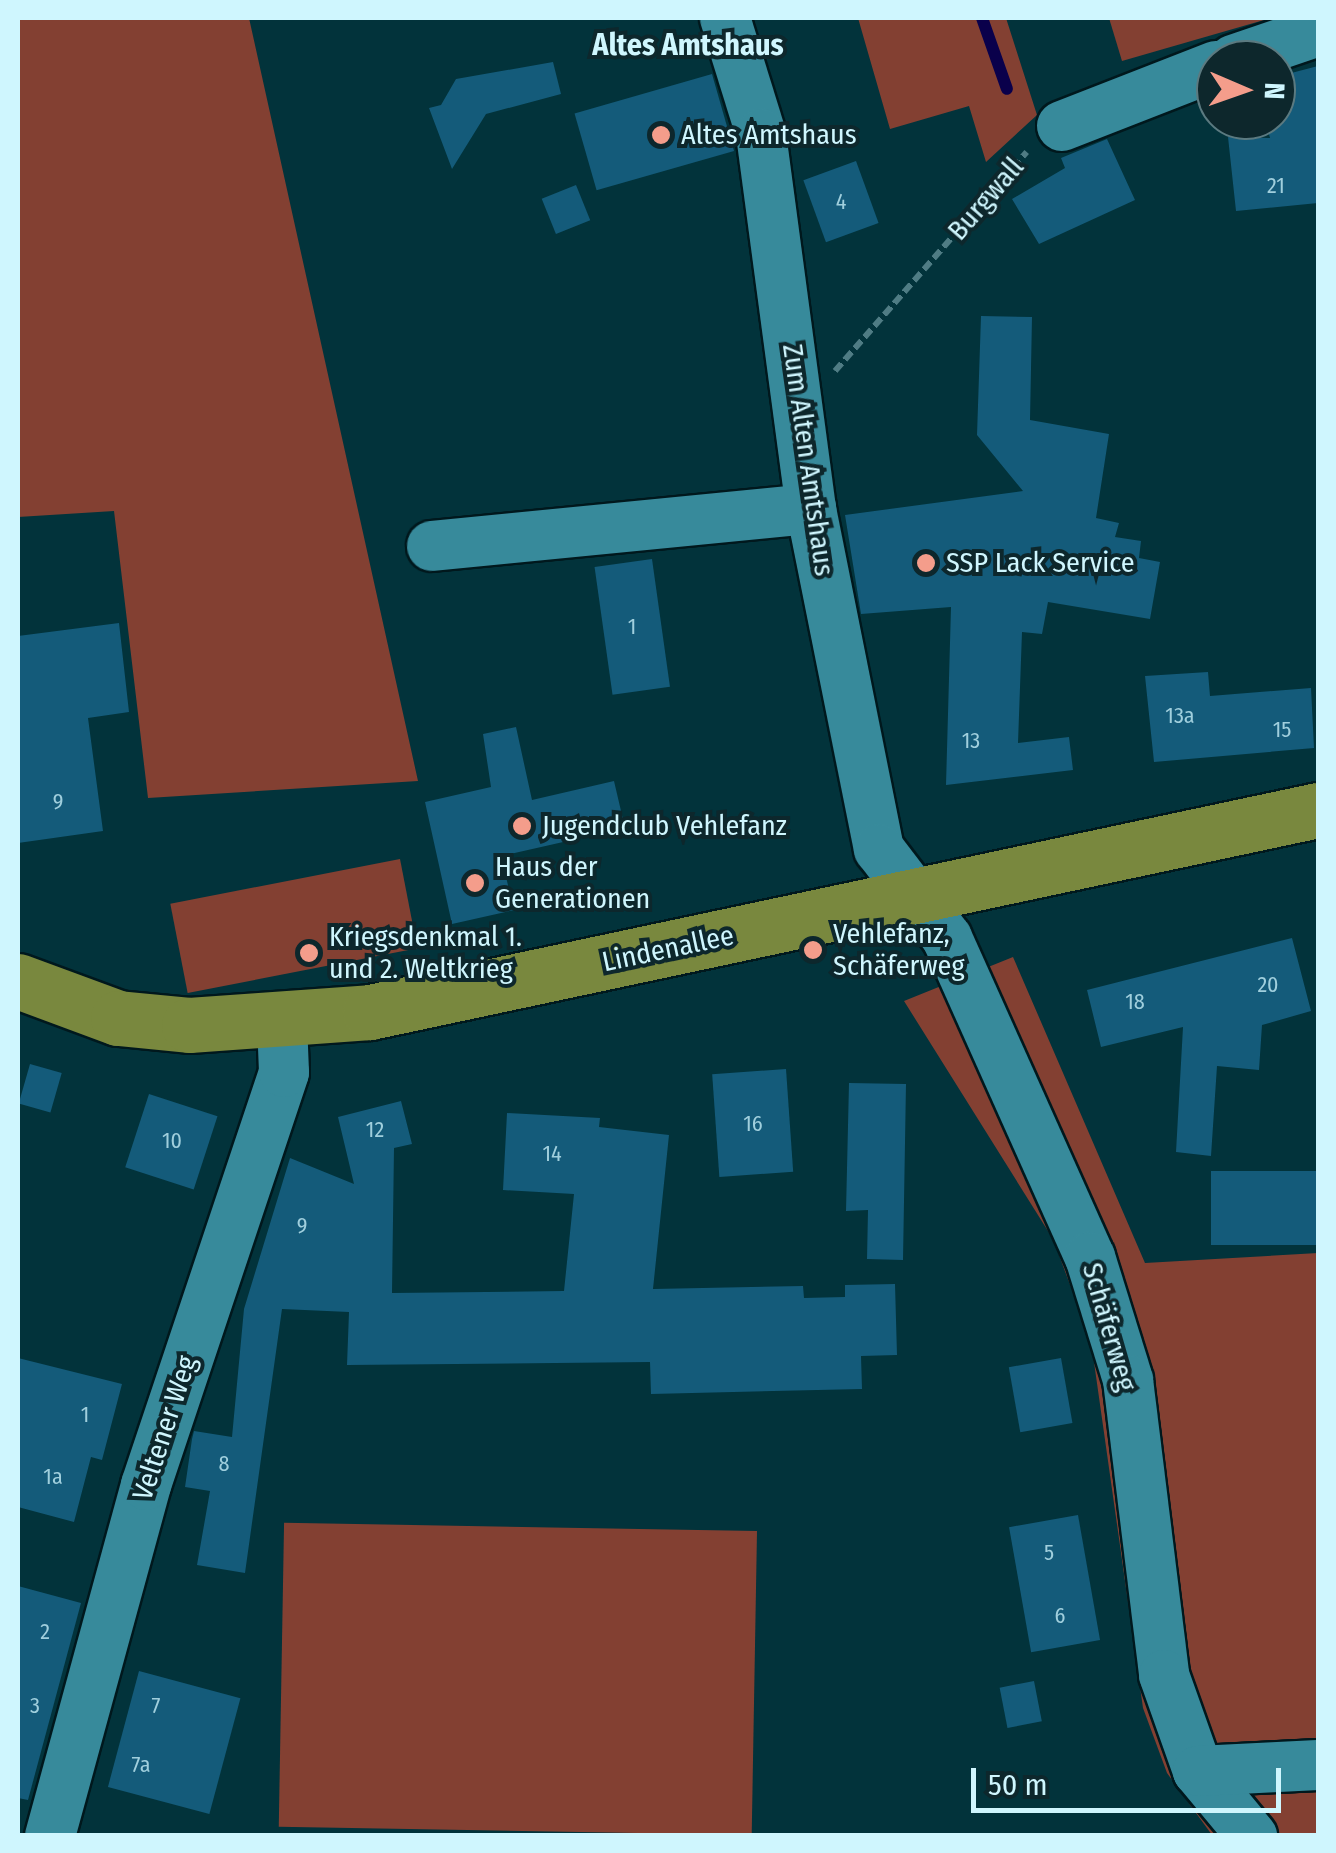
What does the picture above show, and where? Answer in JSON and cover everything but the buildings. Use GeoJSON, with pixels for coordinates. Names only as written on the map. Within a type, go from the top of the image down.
{"type":"FeatureCollection","features":[{"type":"Feature","properties":{"kind":"main road","name":"Lindenallee"},"geometry":{"type":"LineString","coordinates":[[18,981],[118,1018],[282,1022],[370,1012],[912,893],[1318,810]]}},
{"type":"Feature","properties":{"kind":"street","name":"Zum Alten Amtshaus"},"geometry":{"type":"LineString","coordinates":[[725,18],[761,134],[799,391],[811,509],[879,849],[912,893]]}},
{"type":"Feature","properties":{"kind":"street"},"geometry":{"type":"LineString","coordinates":[[1292,40],[1318,31]]}},
{"type":"Feature","properties":{"kind":"street"},"geometry":{"type":"LineString","coordinates":[[1062,126],[1196,74]]}},
{"type":"Feature","properties":{"kind":"street"},"geometry":{"type":"LineString","coordinates":[[432,546],[811,509]]}},
{"type":"Feature","properties":{"kind":"street","name":"Schäferweg"},"geometry":{"type":"LineString","coordinates":[[912,893],[947,938],[1090,1257],[1128,1380],[1164,1675],[1198,1771],[1252,1836]]}},
{"type":"Feature","properties":{"kind":"street","name":"Veltener Weg"},"geometry":{"type":"LineString","coordinates":[[50,1836],[146,1485],[284,1072],[282,1022]]}},
{"type":"Feature","properties":{"kind":"street"},"geometry":{"type":"LineString","coordinates":[[1198,1771],[1318,1766]]}},
{"type":"Feature","properties":{"kind":"path","name":"Burgwall"},"geometry":{"type":"LineString","coordinates":[[799,391],[846,365],[1014,162],[1062,126]]}},
{"type":"Feature","properties":{"kind":"shaded area"},"geometry":{"type":"Polygon","coordinates":[[[18,18],[249,18],[418,781],[148,798],[114,511],[18,517],[18,18]]]}},
{"type":"Feature","properties":{"kind":"shaded area"},"geometry":{"type":"Polygon","coordinates":[[[858,18],[1006,18],[1037,115],[986,162],[969,106],[890,129],[858,18]]]}},
{"type":"Feature","properties":{"kind":"shaded area"},"geometry":{"type":"Polygon","coordinates":[[[1109,18],[1271,18],[1122,61],[1109,18]]]}},
{"type":"Feature","properties":{"kind":"shaded area"},"geometry":{"type":"Polygon","coordinates":[[[400,859],[417,948],[188,993],[170,904],[400,859]]]}},
{"type":"Feature","properties":{"kind":"shaded area"},"geometry":{"type":"Polygon","coordinates":[[[1013,957],[1145,1263],[1318,1253],[1318,1835],[1212,1835],[1167,1773],[1143,1708],[1091,1341],[1053,1239],[904,1001],[1013,957]]]}},
{"type":"Feature","properties":{"kind":"shaded area"},"geometry":{"type":"Polygon","coordinates":[[[284,1523],[757,1531],[752,1835],[279,1827],[284,1523]]]}},
{"type":"Feature","properties":{"kind":"waterway"},"geometry":{"type":"LineString","coordinates":[[982,18],[1007,89]]}},
{"type":"Feature","properties":{"kind":"place","name":"Altes Amtshaus"},"geometry":{"type":"Point","coordinates":[661,135]}},
{"type":"Feature","properties":{"kind":"place","name":"SSP Lack Service"},"geometry":{"type":"Point","coordinates":[926,563]}},
{"type":"Feature","properties":{"kind":"place","name":"Jugendclub Vehlefanz"},"geometry":{"type":"Point","coordinates":[522,826]}},
{"type":"Feature","properties":{"kind":"place","name":"Haus der Generationen"},"geometry":{"type":"Point","coordinates":[475,883]}},
{"type":"Feature","properties":{"kind":"place","name":"Vehlefanz, Schäferweg"},"geometry":{"type":"Point","coordinates":[813,950]}},
{"type":"Feature","properties":{"kind":"place","name":"Kriegsdenkmal 1. und 2. Weltkrieg"},"geometry":{"type":"Point","coordinates":[309,953]}},
{"type":"Feature","properties":{"kind":"district","name":"Altes Amtshaus"},"geometry":{"type":"Point","coordinates":[688,45]}}]}
